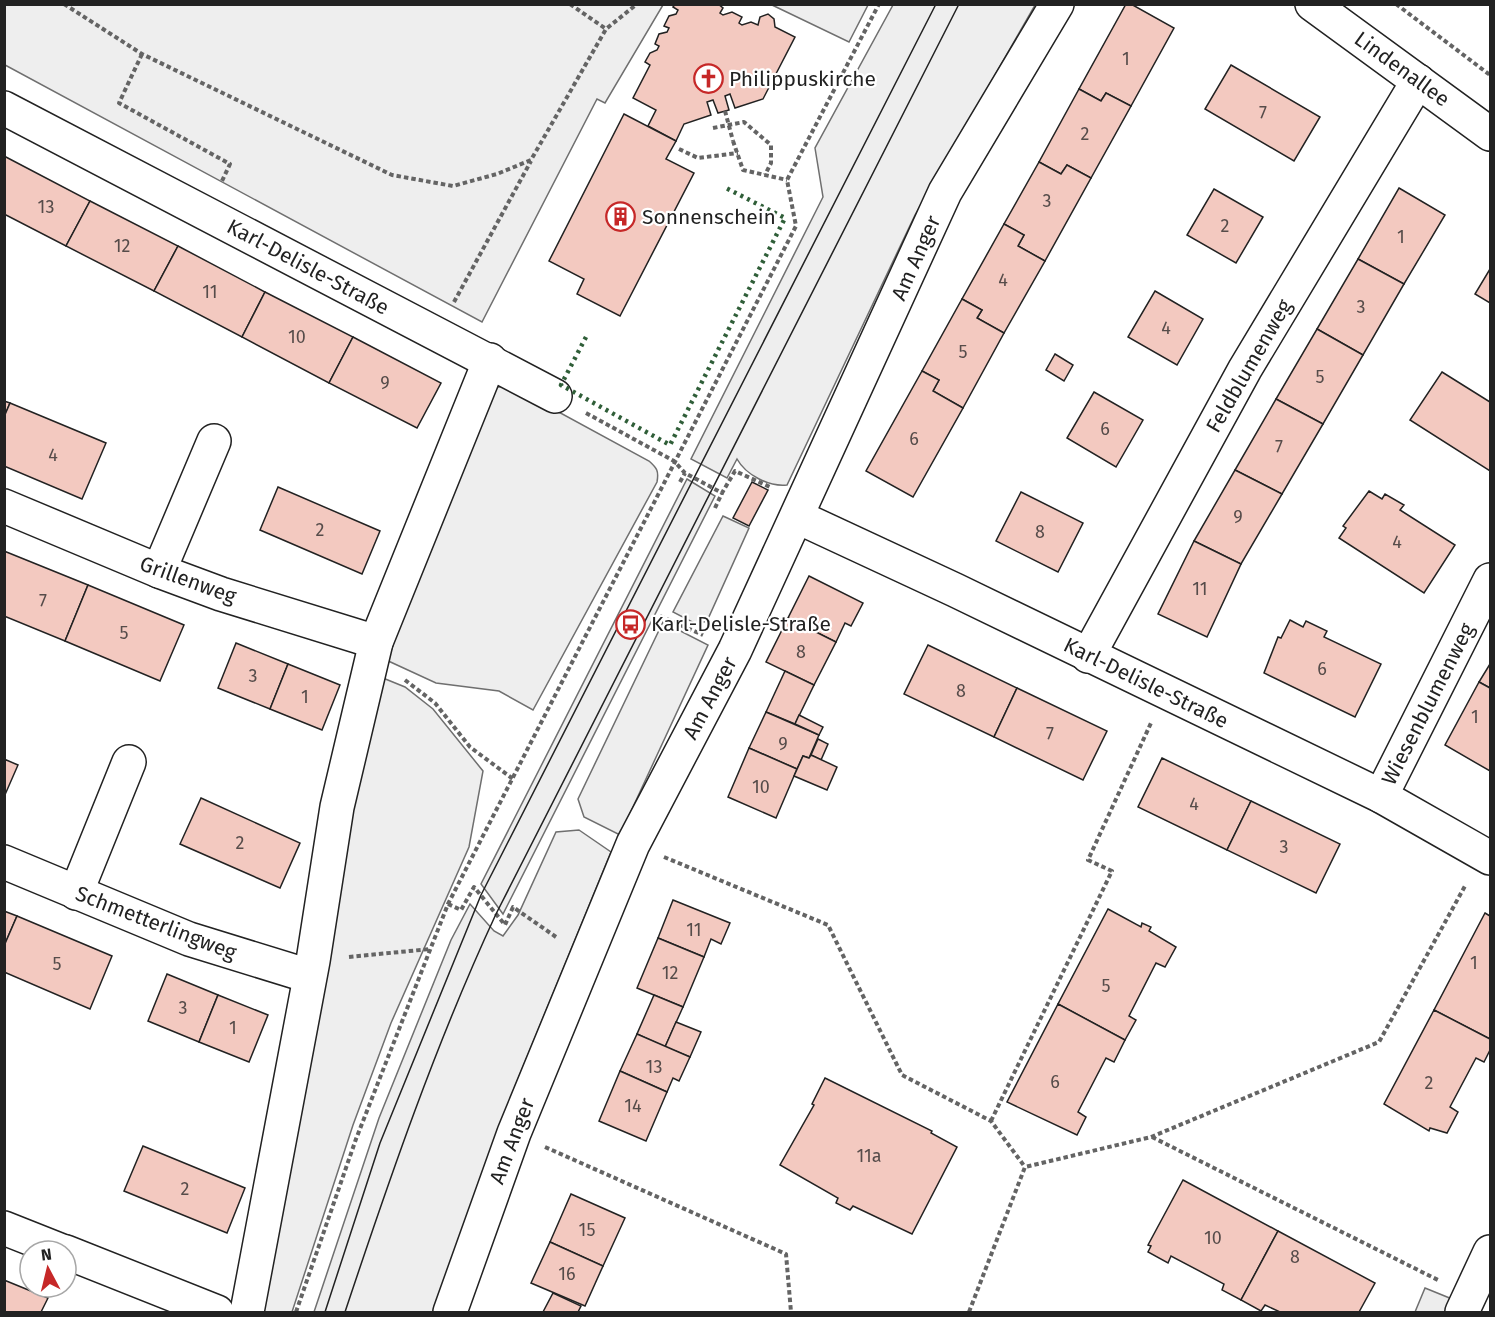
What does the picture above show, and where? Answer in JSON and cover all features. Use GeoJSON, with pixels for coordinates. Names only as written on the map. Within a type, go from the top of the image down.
{"type":"FeatureCollection","features":[{"type":"Feature","properties":{"kind":"street","name":"Am Anger"},"geometry":{"type":"LineString","coordinates":[[450,1312],[514,1133],[633,844],[735,650],[798,517],[945,192],[1057,4]]}},
{"type":"Feature","properties":{"kind":"street","name":"Lindenallee"},"geometry":{"type":"LineString","coordinates":[[1312,4],[1491,134]]}},
{"type":"Feature","properties":{"kind":"street","name":"Feldblumenweg"},"geometry":{"type":"LineString","coordinates":[[1088,656],[1245,369],[1418,81]]}},
{"type":"Feature","properties":{"kind":"street","name":"Karl-Delisle-Straße"},"geometry":{"type":"LineString","coordinates":[[4,108],[555,396]]}},
{"type":"Feature","properties":{"kind":"street"},"geometry":{"type":"LineString","coordinates":[[247,1312],[311,969],[337,807],[373,654],[490,360]]}},
{"type":"Feature","properties":{"kind":"street"},"geometry":{"type":"LineString","coordinates":[[159,571],[214,441]]}},
{"type":"Feature","properties":{"kind":"street","name":"Grillenweg"},"geometry":{"type":"LineString","coordinates":[[4,507],[159,571],[373,654]]}},
{"type":"Feature","properties":{"kind":"street","name":"Karl-Delisle-Straße"},"geometry":{"type":"LineString","coordinates":[[798,517],[956,590],[1088,656],[1381,796],[1487,856]]}},
{"type":"Feature","properties":{"kind":"street","name":"Wiesenblumenweg"},"geometry":{"type":"LineString","coordinates":[[1381,796],[1491,580]]}},
{"type":"Feature","properties":{"kind":"street"},"geometry":{"type":"LineString","coordinates":[[76,893],[129,762]]}},
{"type":"Feature","properties":{"kind":"street","name":"Schmetterlingweg"},"geometry":{"type":"LineString","coordinates":[[4,862],[189,939],[311,969]]}},
{"type":"Feature","properties":{"kind":"street"},"geometry":{"type":"LineString","coordinates":[[4,1228],[32,1239]]}},
{"type":"Feature","properties":{"kind":"street"},"geometry":{"type":"LineString","coordinates":[[1465,1304],[1491,1252]]}},
{"type":"Feature","properties":{"kind":"street"},"geometry":{"type":"LineString","coordinates":[[78,1257],[218,1312]]}},
{"type":"Feature","properties":{"kind":"path"},"geometry":{"type":"LineString","coordinates":[[64,4],[142,54],[392,175],[453,186],[531,160]]}},
{"type":"Feature","properties":{"kind":"path"},"geometry":{"type":"LineString","coordinates":[[570,4],[606,29]]}},
{"type":"Feature","properties":{"kind":"path"},"geometry":{"type":"LineString","coordinates":[[453,304],[531,160],[606,29],[637,4]]}},
{"type":"Feature","properties":{"kind":"path"},"geometry":{"type":"LineString","coordinates":[[296,1312],[356,1139],[448,904],[796,226],[787,180],[879,4]]}},
{"type":"Feature","properties":{"kind":"path"},"geometry":{"type":"LineString","coordinates":[[1396,4],[1491,75]]}},
{"type":"Feature","properties":{"kind":"path"},"geometry":{"type":"LineString","coordinates":[[142,54],[119,103],[230,164],[204,213]]}},
{"type":"Feature","properties":{"kind":"path"},"geometry":{"type":"LineString","coordinates":[[724,111],[743,170],[787,180]]}},
{"type":"Feature","properties":{"kind":"path"},"geometry":{"type":"LineString","coordinates":[[713,128],[744,122],[771,145],[771,162],[765,175]]}},
{"type":"Feature","properties":{"kind":"path"},"geometry":{"type":"LineString","coordinates":[[679,149],[698,158],[738,153]]}},
{"type":"Feature","properties":{"kind":"path"},"geometry":{"type":"LineString","coordinates":[[555,396],[674,461],[685,473],[722,493]]}},
{"type":"Feature","properties":{"kind":"path"},"geometry":{"type":"LineString","coordinates":[[715,508],[735,471],[778,491],[771,503],[798,517]]}},
{"type":"Feature","properties":{"kind":"path"},"geometry":{"type":"LineString","coordinates":[[681,482],[685,473]]}},
{"type":"Feature","properties":{"kind":"path"},"geometry":{"type":"LineString","coordinates":[[660,616],[735,650]]}},
{"type":"Feature","properties":{"kind":"path"},"geometry":{"type":"LineString","coordinates":[[373,654],[435,703],[470,747],[513,779]]}},
{"type":"Feature","properties":{"kind":"path"},"geometry":{"type":"LineString","coordinates":[[991,1121],[1112,871],[1088,860],[1166,692]]}},
{"type":"Feature","properties":{"kind":"path"},"geometry":{"type":"LineString","coordinates":[[633,844],[828,925],[902,1075],[991,1121],[1025,1167]]}},
{"type":"Feature","properties":{"kind":"path"},"geometry":{"type":"LineString","coordinates":[[1025,1167],[1151,1137],[1379,1042],[1487,856]]}},
{"type":"Feature","properties":{"kind":"path"},"geometry":{"type":"LineString","coordinates":[[448,904],[461,910],[474,887],[505,925],[513,907],[585,957]]}},
{"type":"Feature","properties":{"kind":"path"},"geometry":{"type":"LineString","coordinates":[[311,969],[430,949]]}},
{"type":"Feature","properties":{"kind":"path"},"geometry":{"type":"LineString","coordinates":[[514,1133],[786,1254],[791,1312]]}},
{"type":"Feature","properties":{"kind":"path"},"geometry":{"type":"LineString","coordinates":[[1151,1137],[1465,1304]]}},
{"type":"Feature","properties":{"kind":"path"},"geometry":{"type":"LineString","coordinates":[[969,1312],[1025,1167]]}},
{"type":"Feature","properties":{"kind":"shaded area"},"geometry":{"type":"Polygon","coordinates":[[[4,5],[663,5],[605,103],[597,99],[482,322],[5,65],[4,5]]]}},
{"type":"Feature","properties":{"kind":"shaded area"},"geometry":{"type":"Polygon","coordinates":[[[772,5],[868,5],[849,42],[772,5]]]}},
{"type":"Feature","properties":{"kind":"shaded area"},"geometry":{"type":"Polygon","coordinates":[[[893,5],[1035,5],[915,215],[787,485],[773,484],[759,479],[746,470],[737,459],[727,478],[691,459],[823,197],[815,148],[893,5]]]}},
{"type":"Feature","properties":{"kind":"shaded area"},"geometry":{"type":"Polygon","coordinates":[[[509,385],[649,461],[656,468],[658,475],[657,482],[533,710],[499,691],[436,683],[384,659],[483,390],[509,385]]]}},
{"type":"Feature","properties":{"kind":"shaded area"},"geometry":{"type":"Polygon","coordinates":[[[687,479],[715,496],[503,914],[481,884],[687,479]]]}},
{"type":"Feature","properties":{"kind":"shaded area"},"geometry":{"type":"Polygon","coordinates":[[[723,516],[749,528],[707,621],[696,624],[673,612],[723,516]]]}},
{"type":"Feature","properties":{"kind":"shaded area"},"geometry":{"type":"Polygon","coordinates":[[[663,622],[708,645],[620,835],[584,817],[578,799],[663,622]]]}},
{"type":"Feature","properties":{"kind":"shaded area"},"geometry":{"type":"Polygon","coordinates":[[[378,676],[405,687],[433,709],[483,771],[469,847],[391,1023],[353,1125],[292,1312],[262,1312],[328,936],[378,676]]]}},
{"type":"Feature","properties":{"kind":"shaded area"},"geometry":{"type":"Polygon","coordinates":[[[579,830],[611,852],[516,1084],[433,1312],[314,1312],[379,1118],[451,940],[470,904],[494,931],[503,936],[518,915],[556,832],[579,830]]]}},
{"type":"Feature","properties":{"kind":"shaded area"},"geometry":{"type":"Polygon","coordinates":[[[1425,1288],[1452,1299],[1446,1312],[1415,1312],[1425,1288]]]}},
{"type":"Feature","properties":{"kind":"building","name":"Philippuskirche"},"geometry":{"type":"Polygon","coordinates":[[[675,4],[718,4],[723,8],[720,13],[723,15],[732,12],[742,17],[739,23],[742,25],[751,22],[758,25],[760,17],[768,14],[774,19],[775,27],[795,37],[763,99],[735,108],[730,94],[725,96],[729,110],[718,113],[713,100],[707,102],[711,115],[684,124],[676,141],[648,126],[656,110],[633,98],[650,65],[645,62],[650,53],[657,50],[659,46],[655,44],[659,34],[667,32],[669,28],[664,26],[669,16],[676,14],[678,10],[673,7],[675,4]]]}},
{"type":"Feature","properties":{"kind":"building"},"geometry":{"type":"Polygon","coordinates":[[[1126,4],[1131,4],[1174,28],[1131,106],[1106,93],[1101,101],[1079,89],[1126,4]]]}},
{"type":"Feature","properties":{"kind":"building"},"geometry":{"type":"Polygon","coordinates":[[[1231,65],[1320,117],[1294,161],[1205,109],[1231,65]]]}},
{"type":"Feature","properties":{"kind":"building"},"geometry":{"type":"Polygon","coordinates":[[[1079,89],[1101,101],[1106,93],[1131,106],[1091,178],[1067,165],[1061,174],[1039,162],[1079,89]]]}},
{"type":"Feature","properties":{"kind":"building","name":"Sonnenschein"},"geometry":{"type":"Polygon","coordinates":[[[624,114],[676,141],[666,159],[694,173],[620,316],[577,294],[584,279],[549,261],[624,114]]]}},
{"type":"Feature","properties":{"kind":"building"},"geometry":{"type":"Polygon","coordinates":[[[4,156],[90,201],[66,246],[4,214],[4,156]]]}},
{"type":"Feature","properties":{"kind":"building"},"geometry":{"type":"Polygon","coordinates":[[[1039,162],[1061,174],[1067,165],[1091,178],[1045,261],[1018,246],[1024,235],[1004,224],[1039,162]]]}},
{"type":"Feature","properties":{"kind":"building"},"geometry":{"type":"Polygon","coordinates":[[[1399,188],[1445,215],[1404,284],[1358,259],[1399,188]]]}},
{"type":"Feature","properties":{"kind":"building"},"geometry":{"type":"Polygon","coordinates":[[[1214,189],[1263,217],[1236,263],[1187,235],[1214,189]]]}},
{"type":"Feature","properties":{"kind":"building"},"geometry":{"type":"Polygon","coordinates":[[[90,201],[178,246],[154,291],[66,246],[90,201]]]}},
{"type":"Feature","properties":{"kind":"building"},"geometry":{"type":"Polygon","coordinates":[[[1004,224],[1024,235],[1018,246],[1045,261],[1004,333],[977,318],[982,310],[962,299],[1004,224]]]}},
{"type":"Feature","properties":{"kind":"building"},"geometry":{"type":"Polygon","coordinates":[[[178,246],[265,292],[242,337],[154,291],[178,246]]]}},
{"type":"Feature","properties":{"kind":"building"},"geometry":{"type":"Polygon","coordinates":[[[1358,259],[1404,284],[1363,355],[1317,329],[1358,259]]]}},
{"type":"Feature","properties":{"kind":"building"},"geometry":{"type":"Polygon","coordinates":[[[1490,269],[1490,303],[1475,294],[1490,269]]]}},
{"type":"Feature","properties":{"kind":"building"},"geometry":{"type":"Polygon","coordinates":[[[1155,291],[1203,319],[1177,365],[1128,337],[1155,291]]]}},
{"type":"Feature","properties":{"kind":"building"},"geometry":{"type":"Polygon","coordinates":[[[265,292],[353,337],[329,383],[242,337],[265,292]]]}},
{"type":"Feature","properties":{"kind":"building"},"geometry":{"type":"Polygon","coordinates":[[[962,299],[982,310],[977,318],[1004,333],[963,408],[933,391],[939,380],[922,371],[962,299]]]}},
{"type":"Feature","properties":{"kind":"building"},"geometry":{"type":"Polygon","coordinates":[[[1317,329],[1363,355],[1323,424],[1276,399],[1317,329]]]}},
{"type":"Feature","properties":{"kind":"building"},"geometry":{"type":"Polygon","coordinates":[[[353,337],[441,383],[417,428],[329,383],[353,337]]]}},
{"type":"Feature","properties":{"kind":"building"},"geometry":{"type":"Polygon","coordinates":[[[1055,354],[1073,365],[1064,381],[1046,370],[1055,354]]]}},
{"type":"Feature","properties":{"kind":"building"},"geometry":{"type":"Polygon","coordinates":[[[922,371],[939,380],[933,391],[963,408],[913,497],[866,471],[922,371]]]}},
{"type":"Feature","properties":{"kind":"building"},"geometry":{"type":"Polygon","coordinates":[[[1442,372],[1490,402],[1490,471],[1410,420],[1442,372]]]}},
{"type":"Feature","properties":{"kind":"building"},"geometry":{"type":"Polygon","coordinates":[[[1094,392],[1143,420],[1116,467],[1067,438],[1094,392]]]}},
{"type":"Feature","properties":{"kind":"building"},"geometry":{"type":"Polygon","coordinates":[[[1276,399],[1323,424],[1282,494],[1235,470],[1276,399]]]}},
{"type":"Feature","properties":{"kind":"building"},"geometry":{"type":"Polygon","coordinates":[[[4,401],[10,403],[4,417],[4,401]]]}},
{"type":"Feature","properties":{"kind":"building"},"geometry":{"type":"Polygon","coordinates":[[[10,403],[106,443],[82,499],[4,466],[4,417],[10,403]]]}},
{"type":"Feature","properties":{"kind":"building"},"geometry":{"type":"Polygon","coordinates":[[[1235,470],[1282,494],[1241,564],[1194,541],[1235,470]]]}},
{"type":"Feature","properties":{"kind":"building"},"geometry":{"type":"Polygon","coordinates":[[[752,482],[768,490],[749,526],[733,518],[752,482]]]}},
{"type":"Feature","properties":{"kind":"building"},"geometry":{"type":"Polygon","coordinates":[[[278,487],[380,531],[362,574],[260,530],[278,487]]]}},
{"type":"Feature","properties":{"kind":"building"},"geometry":{"type":"Polygon","coordinates":[[[1369,491],[1382,499],[1385,494],[1404,505],[1400,510],[1455,545],[1424,593],[1339,538],[1346,528],[1343,526],[1369,491]]]}},
{"type":"Feature","properties":{"kind":"building"},"geometry":{"type":"Polygon","coordinates":[[[1021,492],[1083,523],[1058,572],[996,541],[1021,492]]]}},
{"type":"Feature","properties":{"kind":"building"},"geometry":{"type":"Polygon","coordinates":[[[1194,541],[1241,564],[1207,637],[1158,614],[1194,541]]]}},
{"type":"Feature","properties":{"kind":"building"},"geometry":{"type":"Polygon","coordinates":[[[4,551],[88,585],[65,641],[4,616],[4,551]]]}},
{"type":"Feature","properties":{"kind":"building"},"geometry":{"type":"Polygon","coordinates":[[[809,576],[863,603],[851,626],[845,623],[836,642],[788,618],[809,576]]]}},
{"type":"Feature","properties":{"kind":"building"},"geometry":{"type":"Polygon","coordinates":[[[88,585],[184,625],[160,681],[65,641],[88,585]]]}},
{"type":"Feature","properties":{"kind":"building"},"geometry":{"type":"Polygon","coordinates":[[[788,618],[836,642],[814,685],[766,662],[788,618]]]}},
{"type":"Feature","properties":{"kind":"building"},"geometry":{"type":"Polygon","coordinates":[[[1290,620],[1303,627],[1306,621],[1327,631],[1324,637],[1381,664],[1355,717],[1264,673],[1278,637],[1281,638],[1290,620]]]}},
{"type":"Feature","properties":{"kind":"building"},"geometry":{"type":"Polygon","coordinates":[[[236,643],[288,664],[270,709],[218,688],[236,643]]]}},
{"type":"Feature","properties":{"kind":"building"},"geometry":{"type":"Polygon","coordinates":[[[928,645],[1017,688],[994,737],[904,694],[928,645]]]}},
{"type":"Feature","properties":{"kind":"building"},"geometry":{"type":"Polygon","coordinates":[[[288,664],[340,685],[322,730],[270,709],[288,664]]]}},
{"type":"Feature","properties":{"kind":"building"},"geometry":{"type":"Polygon","coordinates":[[[1490,664],[1490,688],[1479,682],[1490,664]]]}},
{"type":"Feature","properties":{"kind":"building"},"geometry":{"type":"Polygon","coordinates":[[[785,671],[814,685],[795,724],[766,712],[785,671]]]}},
{"type":"Feature","properties":{"kind":"building"},"geometry":{"type":"Polygon","coordinates":[[[1479,682],[1490,688],[1490,771],[1445,745],[1479,682]]]}},
{"type":"Feature","properties":{"kind":"building"},"geometry":{"type":"Polygon","coordinates":[[[1017,688],[1107,731],[1083,780],[994,737],[1017,688]]]}},
{"type":"Feature","properties":{"kind":"building"},"geometry":{"type":"Polygon","coordinates":[[[766,712],[819,735],[809,758],[803,756],[797,769],[749,748],[766,712]]]}},
{"type":"Feature","properties":{"kind":"building"},"geometry":{"type":"Polygon","coordinates":[[[799,715],[823,727],[819,735],[795,724],[799,715]]]}},
{"type":"Feature","properties":{"kind":"building"},"geometry":{"type":"Polygon","coordinates":[[[818,739],[828,744],[821,760],[811,755],[818,739]]]}},
{"type":"Feature","properties":{"kind":"building"},"geometry":{"type":"Polygon","coordinates":[[[749,748],[797,769],[776,818],[728,797],[749,748]]]}},
{"type":"Feature","properties":{"kind":"building"},"geometry":{"type":"Polygon","coordinates":[[[811,755],[837,767],[827,790],[794,776],[803,756],[809,758],[811,755]]]}},
{"type":"Feature","properties":{"kind":"building"},"geometry":{"type":"Polygon","coordinates":[[[1162,758],[1251,801],[1227,850],[1138,807],[1162,758]]]}},
{"type":"Feature","properties":{"kind":"building"},"geometry":{"type":"Polygon","coordinates":[[[4,759],[18,765],[4,797],[4,759]]]}},
{"type":"Feature","properties":{"kind":"building"},"geometry":{"type":"Polygon","coordinates":[[[201,798],[300,843],[280,888],[180,844],[201,798]]]}},
{"type":"Feature","properties":{"kind":"building"},"geometry":{"type":"Polygon","coordinates":[[[1251,801],[1340,844],[1316,893],[1227,850],[1251,801]]]}},
{"type":"Feature","properties":{"kind":"building"},"geometry":{"type":"Polygon","coordinates":[[[673,900],[730,923],[721,944],[711,939],[704,957],[658,938],[673,900]]]}},
{"type":"Feature","properties":{"kind":"building"},"geometry":{"type":"Polygon","coordinates":[[[1108,909],[1141,927],[1142,923],[1151,927],[1149,931],[1176,947],[1165,967],[1156,963],[1129,1016],[1136,1020],[1125,1040],[1058,1004],[1108,909]]]}},
{"type":"Feature","properties":{"kind":"building"},"geometry":{"type":"Polygon","coordinates":[[[4,911],[17,916],[4,946],[4,911]]]}},
{"type":"Feature","properties":{"kind":"building"},"geometry":{"type":"Polygon","coordinates":[[[1485,913],[1490,916],[1490,1039],[1434,1010],[1485,913]]]}},
{"type":"Feature","properties":{"kind":"building"},"geometry":{"type":"Polygon","coordinates":[[[17,916],[112,956],[90,1009],[4,972],[4,946],[17,916]]]}},
{"type":"Feature","properties":{"kind":"building"},"geometry":{"type":"Polygon","coordinates":[[[658,938],[704,957],[683,1007],[637,988],[658,938]]]}},
{"type":"Feature","properties":{"kind":"building"},"geometry":{"type":"Polygon","coordinates":[[[167,974],[218,995],[199,1042],[148,1021],[167,974]]]}},
{"type":"Feature","properties":{"kind":"building"},"geometry":{"type":"Polygon","coordinates":[[[218,995],[268,1015],[249,1062],[199,1042],[218,995]]]}},
{"type":"Feature","properties":{"kind":"building"},"geometry":{"type":"Polygon","coordinates":[[[654,995],[683,1007],[665,1047],[637,1034],[654,995]]]}},
{"type":"Feature","properties":{"kind":"building"},"geometry":{"type":"Polygon","coordinates":[[[1058,1004],[1125,1040],[1114,1062],[1106,1058],[1078,1112],[1086,1117],[1077,1135],[1007,1102],[1058,1004]]]}},
{"type":"Feature","properties":{"kind":"building"},"geometry":{"type":"Polygon","coordinates":[[[1434,1010],[1490,1039],[1490,1050],[1484,1062],[1476,1058],[1450,1107],[1458,1112],[1447,1133],[1430,1128],[1429,1131],[1384,1104],[1434,1010]]]}},
{"type":"Feature","properties":{"kind":"building"},"geometry":{"type":"Polygon","coordinates":[[[676,1022],[701,1032],[690,1057],[665,1047],[676,1022]]]}},
{"type":"Feature","properties":{"kind":"building"},"geometry":{"type":"Polygon","coordinates":[[[637,1034],[690,1057],[679,1081],[673,1078],[667,1092],[620,1071],[637,1034]]]}},
{"type":"Feature","properties":{"kind":"building"},"geometry":{"type":"Polygon","coordinates":[[[620,1071],[667,1092],[646,1141],[599,1121],[620,1071]]]}},
{"type":"Feature","properties":{"kind":"building"},"geometry":{"type":"Polygon","coordinates":[[[825,1078],[932,1131],[931,1133],[957,1147],[912,1234],[853,1206],[850,1210],[836,1203],[838,1198],[780,1165],[814,1105],[812,1104],[825,1078]]]}},
{"type":"Feature","properties":{"kind":"building"},"geometry":{"type":"Polygon","coordinates":[[[143,1146],[245,1188],[227,1233],[124,1191],[143,1146]]]}},
{"type":"Feature","properties":{"kind":"building"},"geometry":{"type":"Polygon","coordinates":[[[1183,1180],[1278,1231],[1241,1300],[1222,1290],[1224,1284],[1171,1256],[1168,1263],[1148,1252],[1151,1246],[1148,1245],[1183,1180]]]}},
{"type":"Feature","properties":{"kind":"building"},"geometry":{"type":"Polygon","coordinates":[[[571,1194],[625,1218],[603,1266],[550,1242],[571,1194]]]}},
{"type":"Feature","properties":{"kind":"building"},"geometry":{"type":"Polygon","coordinates":[[[1278,1231],[1375,1283],[1359,1312],[1280,1312],[1265,1305],[1261,1311],[1241,1300],[1278,1231]]]}},
{"type":"Feature","properties":{"kind":"building"},"geometry":{"type":"Polygon","coordinates":[[[550,1242],[603,1266],[585,1306],[531,1283],[550,1242]]]}},
{"type":"Feature","properties":{"kind":"building"},"geometry":{"type":"Polygon","coordinates":[[[4,1280],[18,1286],[18,1299],[48,1299],[41,1312],[4,1312],[4,1280]]]}},
{"type":"Feature","properties":{"kind":"building"},"geometry":{"type":"Polygon","coordinates":[[[553,1293],[581,1306],[578,1312],[543,1312],[553,1293]]]}},
{"type":"Feature","properties":{"kind":"tram line"},"geometry":{"type":"LineString","coordinates":[[325,1312],[380,1143],[481,895],[936,4]]}},
{"type":"Feature","properties":{"kind":"tram line"},"geometry":{"type":"LineString","coordinates":[[345,1312],[434,1061],[496,914],[959,4]]}},
{"type":"Feature","properties":{"kind":"hedge"},"geometry":{"type":"LineString","coordinates":[[586,337],[561,385],[670,445],[785,218],[726,188]]}},
{"type":"Feature","properties":{"kind":"place","name":"Philippuskirche"},"geometry":{"type":"Point","coordinates":[708,79]}},
{"type":"Feature","properties":{"kind":"place","name":"Sonnenschein"},"geometry":{"type":"Point","coordinates":[621,217]}},
{"type":"Feature","properties":{"kind":"place","name":"Karl-Delisle-Straße"},"geometry":{"type":"Point","coordinates":[630,624]}}]}
